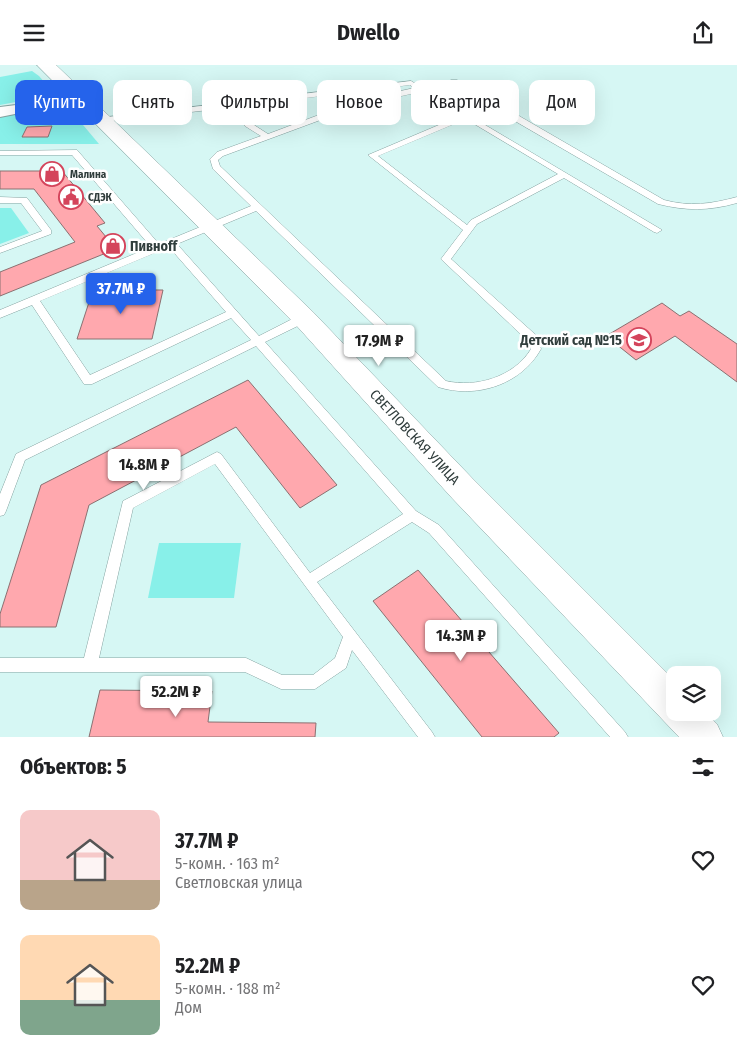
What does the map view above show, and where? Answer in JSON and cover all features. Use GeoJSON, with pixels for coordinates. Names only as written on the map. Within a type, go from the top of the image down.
{"type":"FeatureCollection","features":[{"type":"Feature","properties":{"kind":"street","name":"СВЕТЛОВСКАЯ УЛИЦА"},"geometry":{"type":"LineString","coordinates":[[46,65],[62,80]]}},
{"type":"Feature","properties":{"kind":"street"},"geometry":{"type":"LineString","coordinates":[[0,112],[15,110]]}},
{"type":"Feature","properties":{"kind":"street","name":"СВЕТЛОВСКАЯ УЛИЦА"},"geometry":{"type":"LineString","coordinates":[[103,120],[304,319],[462,488],[666,698]]}},
{"type":"Feature","properties":{"kind":"street"},"geometry":{"type":"LineString","coordinates":[[689,721],[704,737]]}},
{"type":"Feature","properties":{"kind":"lane"},"geometry":{"type":"LineString","coordinates":[[307,96],[411,83]]}},
{"type":"Feature","properties":{"kind":"lane"},"geometry":{"type":"LineString","coordinates":[[411,91],[359,103],[220,154],[214,159],[216,167],[442,384],[457,388],[477,387],[522,369],[533,356],[536,349],[533,339],[446,259],[474,223],[558,179],[562,174]]}},
{"type":"Feature","properties":{"kind":"lane"},"geometry":{"type":"LineString","coordinates":[[103,120],[202,108]]}},
{"type":"Feature","properties":{"kind":"lane"},"geometry":{"type":"LineString","coordinates":[[519,120],[661,202],[683,209],[710,208],[737,200]]}},
{"type":"Feature","properties":{"kind":"lane"},"geometry":{"type":"LineString","coordinates":[[249,125],[267,137]]}},
{"type":"Feature","properties":{"kind":"lane"},"geometry":{"type":"LineString","coordinates":[[444,125],[372,155],[468,230]]}},
{"type":"Feature","properties":{"kind":"lane"},"geometry":{"type":"LineString","coordinates":[[481,125],[657,230]]}},
{"type":"Feature","properties":{"kind":"lane"},"geometry":{"type":"LineString","coordinates":[[0,153],[74,152],[158,249]]}},
{"type":"Feature","properties":{"kind":"lane"},"geometry":{"type":"LineString","coordinates":[[0,200],[24,200],[48,231],[0,250]]}},
{"type":"Feature","properties":{"kind":"lane"},"geometry":{"type":"LineString","coordinates":[[0,314],[257,207]]}},
{"type":"Feature","properties":{"kind":"lane"},"geometry":{"type":"LineString","coordinates":[[171,243],[412,515],[434,529],[620,737]]}},
{"type":"Feature","properties":{"kind":"lane"},"geometry":{"type":"LineString","coordinates":[[34,300],[88,381],[233,313]]}},
{"type":"Feature","properties":{"kind":"lane"},"geometry":{"type":"LineString","coordinates":[[0,511],[20,457],[304,319]]}},
{"type":"Feature","properties":{"kind":"lane"},"geometry":{"type":"LineString","coordinates":[[90,665],[127,505],[217,457],[308,581],[427,737]]}},
{"type":"Feature","properties":{"kind":"lane"},"geometry":{"type":"LineString","coordinates":[[308,581],[412,515]]}},
{"type":"Feature","properties":{"kind":"lane"},"geometry":{"type":"LineString","coordinates":[[0,665],[246,665],[281,682],[315,682],[341,663],[350,636]]}},
{"type":"Feature","properties":{"kind":"shaded area"},"geometry":{"type":"Polygon","coordinates":[[[32,71],[42,80],[15,80],[15,102],[0,105],[0,77],[32,71]]]}},
{"type":"Feature","properties":{"kind":"shaded area"},"geometry":{"type":"Polygon","coordinates":[[[15,114],[15,125],[83,125],[99,144],[0,144],[0,116],[15,114]]]}},
{"type":"Feature","properties":{"kind":"shaded area"},"geometry":{"type":"Polygon","coordinates":[[[0,208],[11,208],[29,233],[0,244],[0,208]]]}},
{"type":"Feature","properties":{"kind":"shaded area"},"geometry":{"type":"Polygon","coordinates":[[[159,543],[241,543],[234,598],[148,598],[159,543]]]}},
{"type":"Feature","properties":{"kind":"building"},"geometry":{"type":"Polygon","coordinates":[[[52,126],[48,137],[22,137],[27,127],[52,126]]]}},
{"type":"Feature","properties":{"kind":"building"},"geometry":{"type":"Polygon","coordinates":[[[0,171],[62,171],[105,223],[97,226],[116,249],[0,296],[0,272],[75,242],[34,189],[0,189],[0,171]]]}},
{"type":"Feature","properties":{"kind":"building"},"geometry":{"type":"Polygon","coordinates":[[[93,290],[163,290],[152,339],[77,339],[93,290]]]}},
{"type":"Feature","properties":{"kind":"building","name":"Детский сад №15"},"geometry":{"type":"Polygon","coordinates":[[[662,303],[680,316],[689,311],[737,344],[737,382],[675,336],[636,360],[606,336],[662,303]]]}},
{"type":"Feature","properties":{"kind":"building"},"geometry":{"type":"Polygon","coordinates":[[[248,380],[337,485],[300,508],[236,427],[89,505],[56,627],[0,627],[0,614],[41,485],[248,380]]]}},
{"type":"Feature","properties":{"kind":"building"},"geometry":{"type":"Polygon","coordinates":[[[418,570],[559,733],[554,737],[482,737],[373,601],[418,570]]]}},
{"type":"Feature","properties":{"kind":"building"},"geometry":{"type":"Polygon","coordinates":[[[100,690],[212,691],[208,722],[316,723],[315,737],[89,737],[100,690]]]}},
{"type":"Feature","properties":{"kind":"place","name":"Малина"},"geometry":{"type":"Point","coordinates":[52,174]}},
{"type":"Feature","properties":{"kind":"place","name":"СДЭК"},"geometry":{"type":"Point","coordinates":[71,197]}},
{"type":"Feature","properties":{"kind":"place","name":"Пивноff"},"geometry":{"type":"Point","coordinates":[113,246]}},
{"type":"Feature","properties":{"kind":"place","name":"Детский сад №15"},"geometry":{"type":"Point","coordinates":[639,340]}}]}
